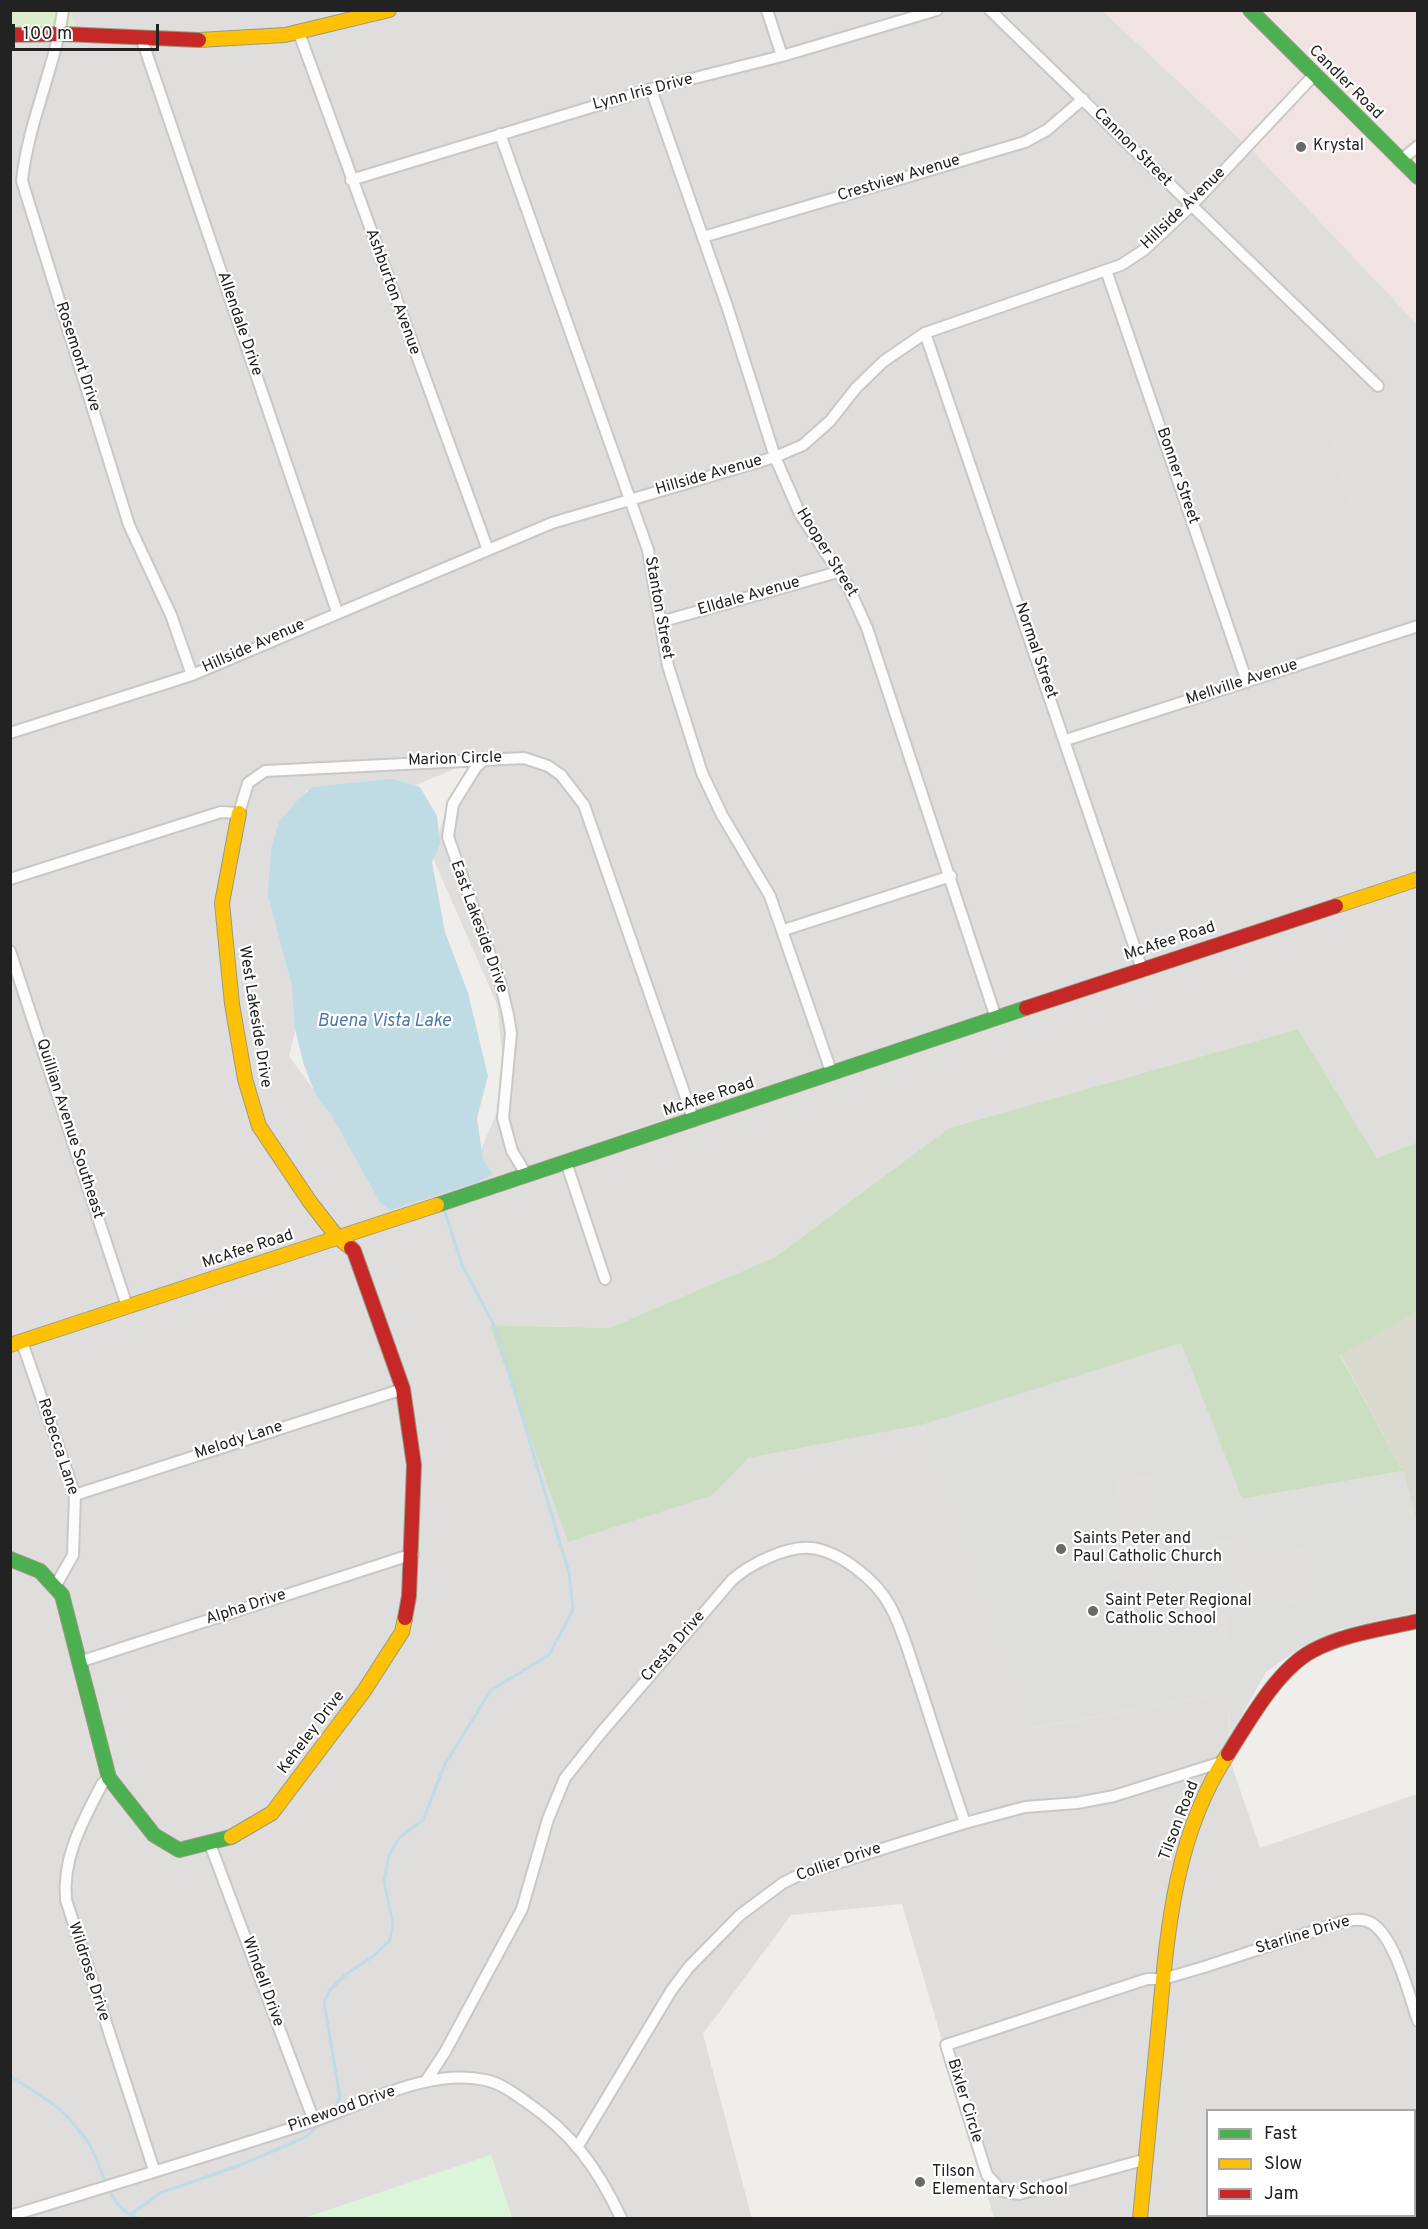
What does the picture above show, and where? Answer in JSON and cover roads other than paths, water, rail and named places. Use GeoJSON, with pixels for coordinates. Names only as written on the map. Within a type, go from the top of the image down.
{"type":"FeatureCollection","features":[{"type":"Feature","properties":{"kind":"street","name":"Rosemont Drive"},"geometry":{"type":"LineString","coordinates":[[63,10],[60,32],[26,148],[22,181],[129,525],[171,615],[192,675]]}},
{"type":"Feature","properties":{"kind":"street"},"geometry":{"type":"LineString","coordinates":[[10,35],[60,32],[224,40],[300,33],[350,16],[389,10]]}},
{"type":"Feature","properties":{"kind":"street"},"geometry":{"type":"LineString","coordinates":[[767,10],[782,56]]}},
{"type":"Feature","properties":{"kind":"street","name":"Lynn Iris Drive"},"geometry":{"type":"LineString","coordinates":[[351,180],[651,89],[782,56],[937,10]]}},
{"type":"Feature","properties":{"kind":"street","name":"Cannon Street"},"geometry":{"type":"LineString","coordinates":[[990,10],[1378,386]]}},
{"type":"Feature","properties":{"kind":"street","name":"Candler Road"},"geometry":{"type":"LineString","coordinates":[[1250,10],[1418,177]]}},
{"type":"Feature","properties":{"kind":"street","name":"Ashburton Avenue"},"geometry":{"type":"LineString","coordinates":[[300,33],[351,180],[488,550]]}},
{"type":"Feature","properties":{"kind":"street","name":"Allendale Drive"},"geometry":{"type":"LineString","coordinates":[[141,37],[337,612]]}},
{"type":"Feature","properties":{"kind":"street","name":"Hillside Avenue"},"geometry":{"type":"LineString","coordinates":[[10,734],[192,675],[552,523],[630,498],[775,457],[803,445],[830,421],[856,388],[884,361],[925,333],[1106,270],[1144,250],[1191,206],[1314,75]]}},
{"type":"Feature","properties":{"kind":"street","name":"Hooper Street"},"geometry":{"type":"LineString","coordinates":[[651,89],[703,237],[775,457],[800,514],[848,586],[867,628],[951,876],[996,1018]]}},
{"type":"Feature","properties":{"kind":"street","name":"Crestview Avenue"},"geometry":{"type":"LineString","coordinates":[[703,237],[1025,142],[1047,130],[1083,99]]}},
{"type":"Feature","properties":{"kind":"street","name":"Stanton Street"},"geometry":{"type":"LineString","coordinates":[[500,134],[648,550],[668,666],[702,773],[722,815],[770,896],[784,930],[832,1074]]}},
{"type":"Feature","properties":{"kind":"street"},"geometry":{"type":"LineString","coordinates":[[1400,161],[1418,146]]}},
{"type":"Feature","properties":{"kind":"street","name":"Bonner Street"},"geometry":{"type":"LineString","coordinates":[[1106,270],[1247,682]]}},
{"type":"Feature","properties":{"kind":"street","name":"Normal Street"},"geometry":{"type":"LineString","coordinates":[[925,333],[1066,740],[1142,969]]}},
{"type":"Feature","properties":{"kind":"street","name":"Elldale Avenue"},"geometry":{"type":"LineString","coordinates":[[660,622],[838,572]]}},
{"type":"Feature","properties":{"kind":"street","name":"Mellville Avenue"},"geometry":{"type":"LineString","coordinates":[[1066,740],[1418,626]]}},
{"type":"Feature","properties":{"kind":"street","name":"Marion Circle"},"geometry":{"type":"LineString","coordinates":[[240,813],[248,783],[265,771],[486,758],[524,758],[548,766],[570,785],[584,806],[694,1121]]}},
{"type":"Feature","properties":{"kind":"street","name":"East Lakeside Drive"},"geometry":{"type":"LineString","coordinates":[[486,758],[476,767],[453,804],[447,837],[503,995],[511,1033],[503,1118],[512,1151],[526,1174]]}},
{"type":"Feature","properties":{"kind":"street"},"geometry":{"type":"LineString","coordinates":[[10,879],[221,812],[240,813]]}},
{"type":"Feature","properties":{"kind":"street","name":"West Lakeside Drive"},"geometry":{"type":"LineString","coordinates":[[240,813],[222,903],[232,1004],[245,1080],[259,1126],[310,1202],[338,1238]]}},
{"type":"Feature","properties":{"kind":"street"},"geometry":{"type":"LineString","coordinates":[[784,930],[951,876]]}},
{"type":"Feature","properties":{"kind":"street","name":"McAfee Road"},"geometry":{"type":"LineString","coordinates":[[16,1343],[526,1174],[694,1121],[1142,969],[1418,879]]}},
{"type":"Feature","properties":{"kind":"street","name":"Quillian Avenue Southeast"},"geometry":{"type":"LineString","coordinates":[[11,956],[127,1306]]}},
{"type":"Feature","properties":{"kind":"street"},"geometry":{"type":"LineString","coordinates":[[566,1162],[605,1279]]}},
{"type":"Feature","properties":{"kind":"street","name":"Keheley Drive"},"geometry":{"type":"LineString","coordinates":[[10,1559],[40,1571],[56,1586],[68,1613],[99,1747],[109,1778],[154,1835],[171,1848],[192,1849],[242,1833],[272,1813],[364,1691],[402,1632],[410,1596],[414,1465],[403,1389],[363,1268],[354,1251],[338,1238]]}},
{"type":"Feature","properties":{"kind":"street","name":"Rebecca Lane"},"geometry":{"type":"LineString","coordinates":[[16,1343],[75,1495],[73,1555],[56,1586]]}},
{"type":"Feature","properties":{"kind":"street","name":"Melody Lane"},"geometry":{"type":"LineString","coordinates":[[75,1495],[403,1389]]}},
{"type":"Feature","properties":{"kind":"street","name":"Cresta Drive"},"geometry":{"type":"LineString","coordinates":[[426,2081],[445,2052],[522,1909],[548,1819],[565,1778],[732,1580],[744,1571],[776,1555],[810,1548],[820,1550],[858,1569],[877,1587],[892,1607],[965,1822]]}},
{"type":"Feature","properties":{"kind":"street","name":"Alpha Drive"},"geometry":{"type":"LineString","coordinates":[[79,1662],[413,1554]]}},
{"type":"Feature","properties":{"kind":"street","name":"Tilson Road"},"geometry":{"type":"LineString","coordinates":[[1140,2218],[1163,1979],[1176,1880],[1190,1831],[1222,1762],[1271,1688],[1310,1652],[1336,1641],[1418,1620]]}},
{"type":"Feature","properties":{"kind":"street","name":"Collier Drive"},"geometry":{"type":"LineString","coordinates":[[578,2146],[671,1991],[720,1935],[759,1899],[799,1875],[965,1822],[1024,1807],[1077,1803],[1114,1796],[1222,1762]]}},
{"type":"Feature","properties":{"kind":"street","name":"Wildrose Drive"},"geometry":{"type":"LineString","coordinates":[[109,1778],[102,1784],[76,1835],[64,1885],[66,1900],[154,2170]]}},
{"type":"Feature","properties":{"kind":"street","name":"Windell Drive"},"geometry":{"type":"LineString","coordinates":[[210,1844],[314,2121]]}},
{"type":"Feature","properties":{"kind":"street","name":"Starline Drive"},"geometry":{"type":"LineString","coordinates":[[1163,1979],[1342,1922],[1359,1919],[1373,1924],[1386,1939],[1418,2021]]}},
{"type":"Feature","properties":{"kind":"street","name":"Bixler Circle"},"geometry":{"type":"LineString","coordinates":[[1147,2159],[1019,2194],[1002,2191],[987,2175],[946,2045],[1147,1978],[1163,1979]]}},
{"type":"Feature","properties":{"kind":"street","name":"Pinewood Drive"},"geometry":{"type":"LineString","coordinates":[[10,2216],[314,2121],[426,2081],[470,2077],[497,2084],[538,2110],[578,2146],[602,2180],[621,2218]]}},
{"type":"Feature","properties":{"kind":"water","name":"Buena Vista Lake"},"geometry":{"type":"Polygon","coordinates":[[[393,779],[420,787],[437,816],[440,844],[432,862],[445,932],[468,993],[488,1076],[477,1118],[483,1160],[493,1174],[478,1182],[390,1210],[380,1202],[330,1113],[316,1096],[303,1062],[295,1029],[292,986],[268,895],[271,850],[279,822],[312,787],[393,779]]]}},
{"type":"Feature","properties":{"kind":"waterway"},"geometry":{"type":"LineString","coordinates":[[333,2110],[340,2098],[324,2002],[329,1991],[345,1975],[375,1955],[390,1940],[393,1923],[384,1882],[389,1855],[400,1837],[423,1820],[445,1764],[491,1690],[549,1655],[573,1610],[569,1573],[496,1329],[462,1265],[444,1209]]}},
{"type":"Feature","properties":{"kind":"waterway"},"geometry":{"type":"LineString","coordinates":[[10,2076],[50,2102],[70,2120],[88,2142],[106,2185],[118,2204],[137,2218]]}},
{"type":"Feature","properties":{"kind":"waterway"},"geometry":{"type":"LineString","coordinates":[[130,2215],[160,2193],[238,2166],[306,2137],[321,2123]]}},
{"type":"Feature","properties":{"kind":"place","name":"Krystal"},"geometry":{"type":"Point","coordinates":[1301,147]}},
{"type":"Feature","properties":{"kind":"place","name":"Saints Peter and Paul Catholic Church"},"geometry":{"type":"Point","coordinates":[1061,1549]}},
{"type":"Feature","properties":{"kind":"place","name":"Saint Peter Regional Catholic School"},"geometry":{"type":"Point","coordinates":[1093,1611]}},
{"type":"Feature","properties":{"kind":"place","name":"Tilson Elementary School"},"geometry":{"type":"Point","coordinates":[920,2182]}}]}
